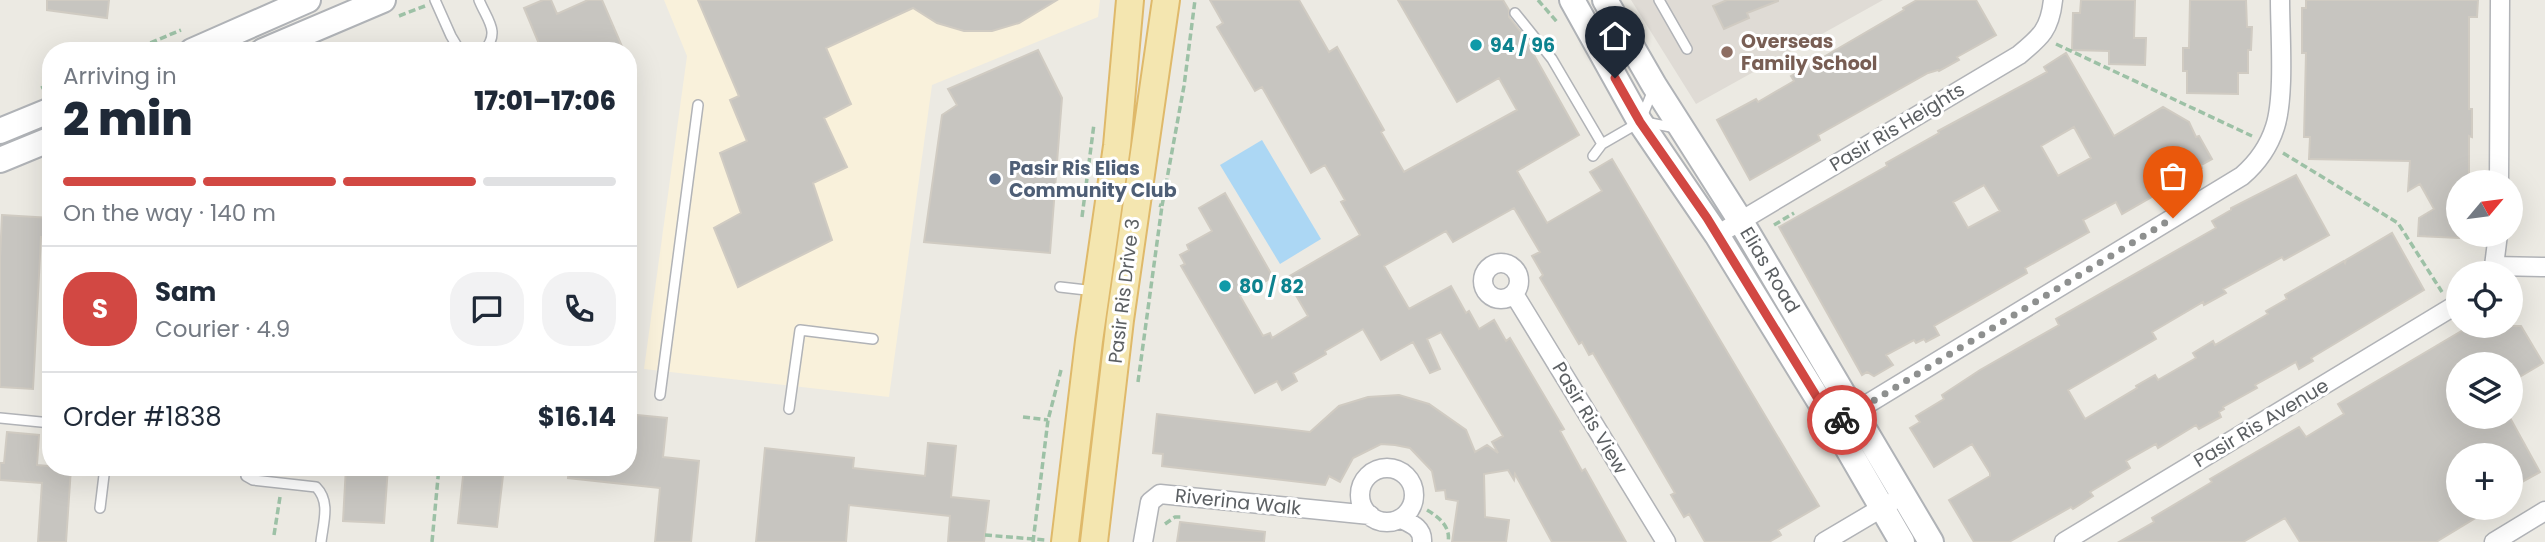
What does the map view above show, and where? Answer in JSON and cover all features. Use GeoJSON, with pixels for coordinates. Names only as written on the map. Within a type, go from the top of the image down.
{"type":"FeatureCollection","features":[{"type":"Feature","properties":{"kind":"main road","name":"Pasir Ris Drive 3"},"geometry":{"type":"LineString","coordinates":[[1065,542],[1117,146],[1130,0]]}},
{"type":"Feature","properties":{"kind":"main road","name":"Pasir Ris Drive 3"},"geometry":{"type":"LineString","coordinates":[[1094,542],[1124,293],[1166,0]]}},
{"type":"Feature","properties":{"kind":"street"},"geometry":{"type":"LineString","coordinates":[[213,42],[309,0]]}},
{"type":"Feature","properties":{"kind":"street"},"geometry":{"type":"LineString","coordinates":[[285,42],[383,0]]}},
{"type":"Feature","properties":{"kind":"street","name":"Elias Road"},"geometry":{"type":"LineString","coordinates":[[1572,0],[1640,122],[1717,235],[1834,425],[1902,542]]}},
{"type":"Feature","properties":{"kind":"street","name":"Elias Road"},"geometry":{"type":"LineString","coordinates":[[1605,0],[1654,85],[1740,220],[1931,542]]}},
{"type":"Feature","properties":{"kind":"street","name":"Pasir Ris Heights"},"geometry":{"type":"LineString","coordinates":[[1717,235],[2019,55],[2041,38],[2048,26],[2053,0]]}},
{"type":"Feature","properties":{"kind":"street"},"geometry":{"type":"LineString","coordinates":[[1834,425],[2242,176],[2255,164],[2272,135],[2277,117],[2280,0]]}},
{"type":"Feature","properties":{"kind":"street"},"geometry":{"type":"LineString","coordinates":[[2499,170],[2500,0]]}},
{"type":"Feature","properties":{"kind":"street"},"geometry":{"type":"LineString","coordinates":[[0,131],[42,114]]}},
{"type":"Feature","properties":{"kind":"street"},"geometry":{"type":"LineString","coordinates":[[0,160],[42,143]]}},
{"type":"Feature","properties":{"kind":"street"},"geometry":{"type":"LineString","coordinates":[[2523,268],[2545,267]]}},
{"type":"Feature","properties":{"kind":"street","name":"Pasir Ris View"},"geometry":{"type":"LineString","coordinates":[[1514,294],[1666,542]]}},
{"type":"Feature","properties":{"kind":"street","name":"Pasir Ris Avenue"},"geometry":{"type":"LineString","coordinates":[[2064,542],[2446,311]]}},
{"type":"Feature","properties":{"kind":"street"},"geometry":{"type":"LineString","coordinates":[[1370,515],[1361,499],[1363,483],[1368,475],[1385,468],[1395,469],[1404,474],[1411,483],[1413,502],[1401,519],[1416,526],[1422,536],[1422,542]]}},
{"type":"Feature","properties":{"kind":"street","name":"Riverina Walk"},"geometry":{"type":"LineString","coordinates":[[1143,542],[1150,502],[1160,494],[1370,515],[1386,522],[1401,519]]}},
{"type":"Feature","properties":{"kind":"street"},"geometry":{"type":"LineString","coordinates":[[1824,542],[1904,496]]}},
{"type":"Feature","properties":{"kind":"street"},"geometry":{"type":"LineString","coordinates":[[2494,542],[2545,511]]}},
{"type":"Feature","properties":{"kind":"lane"},"geometry":{"type":"LineString","coordinates":[[435,0],[455,42]]}},
{"type":"Feature","properties":{"kind":"lane"},"geometry":{"type":"LineString","coordinates":[[479,0],[493,30],[491,42]]}},
{"type":"Feature","properties":{"kind":"lane"},"geometry":{"type":"LineString","coordinates":[[1659,0],[1687,49]]}},
{"type":"Feature","properties":{"kind":"lane"},"geometry":{"type":"LineString","coordinates":[[1516,13],[1552,59],[1602,144]]}},
{"type":"Feature","properties":{"kind":"lane"},"geometry":{"type":"LineString","coordinates":[[1593,156],[1602,144],[1640,122],[1654,85]]}},
{"type":"Feature","properties":{"kind":"lane"},"geometry":{"type":"LineString","coordinates":[[660,395],[698,105]]}},
{"type":"Feature","properties":{"kind":"lane"},"geometry":{"type":"LineString","coordinates":[[1640,122],[1682,129]]}},
{"type":"Feature","properties":{"kind":"lane"},"geometry":{"type":"LineString","coordinates":[[1060,287],[1097,291]]}},
{"type":"Feature","properties":{"kind":"lane"},"geometry":{"type":"LineString","coordinates":[[789,409],[800,330],[873,339]]}},
{"type":"Feature","properties":{"kind":"lane"},"geometry":{"type":"LineString","coordinates":[[0,418],[42,422]]}},
{"type":"Feature","properties":{"kind":"lane"},"geometry":{"type":"LineString","coordinates":[[100,508],[104,476]]}},
{"type":"Feature","properties":{"kind":"lane"},"geometry":{"type":"LineString","coordinates":[[246,476],[253,480],[282,485],[316,487],[326,502],[321,542]]}},
{"type":"Feature","properties":{"kind":"path"},"geometry":{"type":"LineString","coordinates":[[1162,205],[1184,86],[1195,0]]}},
{"type":"Feature","properties":{"kind":"path"},"geometry":{"type":"LineString","coordinates":[[1081,222],[1094,121]]}},
{"type":"Feature","properties":{"kind":"path"},"geometry":{"type":"LineString","coordinates":[[1033,540],[1048,420],[1063,361]]}},
{"type":"Feature","properties":{"kind":"path"},"geometry":{"type":"LineString","coordinates":[[1023,417],[1048,420]]}},
{"type":"Feature","properties":{"kind":"path"},"geometry":{"type":"LineString","coordinates":[[432,542],[438,476]]}},
{"type":"Feature","properties":{"kind":"path"},"geometry":{"type":"LineString","coordinates":[[274,535],[282,485]]}},
{"type":"Feature","properties":{"kind":"path"},"geometry":{"type":"LineString","coordinates":[[985,535],[1057,542]]}},
{"type":"Feature","properties":{"kind":"shaded area"},"geometry":{"type":"Polygon","coordinates":[[[664,0],[1100,0],[1098,17],[932,85],[889,397],[644,369],[687,56],[664,0]]]}},
{"type":"Feature","properties":{"kind":"shaded area","name":"Overseas Family School"},"geometry":{"type":"Polygon","coordinates":[[[1631,0],[1883,0],[1696,104],[1631,0]]]}},
{"type":"Feature","properties":{"kind":"water"},"geometry":{"type":"Polygon","coordinates":[[[1262,140],[1321,239],[1280,264],[1220,165],[1262,140]]]}},
{"type":"Feature","properties":{"kind":"building"},"geometry":{"type":"Polygon","coordinates":[[[47,0],[109,0],[107,18],[47,10],[47,0]]]}},
{"type":"Feature","properties":{"kind":"building"},"geometry":{"type":"Polygon","coordinates":[[[543,0],[551,0],[557,14],[588,0],[602,0],[620,42],[538,42],[524,8],[543,0]]]}},
{"type":"Feature","properties":{"kind":"building"},"geometry":{"type":"Polygon","coordinates":[[[698,0],[1057,0],[1019,23],[992,31],[964,31],[937,23],[913,8],[826,48],[851,104],[824,118],[847,167],[813,183],[832,240],[738,287],[714,228],[741,213],[720,153],[747,141],[730,100],[739,96],[698,0]]]}},
{"type":"Feature","properties":{"kind":"building"},"geometry":{"type":"Polygon","coordinates":[[[1210,0],[1299,0],[1329,52],[1337,47],[1384,130],[1381,132],[1404,172],[1517,110],[1499,78],[1457,102],[1398,0],[1503,0],[1509,10],[1509,17],[1521,32],[1579,135],[1517,171],[1547,223],[1602,191],[1590,172],[1612,159],[1819,506],[1778,530],[1781,535],[1769,542],[1705,542],[1689,514],[1684,517],[1671,495],[1675,493],[1593,353],[1589,355],[1582,342],[1579,344],[1540,278],[1543,275],[1532,256],[1540,252],[1514,208],[1453,242],[1446,231],[1384,266],[1409,309],[1451,286],[1466,313],[1469,311],[1479,329],[1494,320],[1506,341],[1510,338],[1564,429],[1560,431],[1582,471],[1585,469],[1626,542],[1552,542],[1515,474],[1514,480],[1508,470],[1484,474],[1485,517],[1509,520],[1506,542],[1452,542],[1458,501],[1446,499],[1445,490],[1436,491],[1432,471],[1410,448],[1395,445],[1381,444],[1353,458],[1340,482],[1329,476],[1325,485],[1162,466],[1163,454],[1153,453],[1157,414],[1310,432],[1339,406],[1368,397],[1399,395],[1429,404],[1466,430],[1475,452],[1487,445],[1498,453],[1492,442],[1503,436],[1441,332],[1427,339],[1440,369],[1430,373],[1413,342],[1381,360],[1363,329],[1293,373],[1297,381],[1282,390],[1277,381],[1255,393],[1181,266],[1185,264],[1180,255],[1189,250],[1187,245],[1212,231],[1199,208],[1225,193],[1273,277],[1240,296],[1263,336],[1270,333],[1272,338],[1308,316],[1286,278],[1360,235],[1341,202],[1345,200],[1325,165],[1311,173],[1262,87],[1255,91],[1217,27],[1223,23],[1210,0]]]}},
{"type":"Feature","properties":{"kind":"building"},"geometry":{"type":"Polygon","coordinates":[[[1727,0],[1778,1],[1747,13],[1749,18],[1724,29],[1713,6],[1727,0]]]}},
{"type":"Feature","properties":{"kind":"building"},"geometry":{"type":"Polygon","coordinates":[[[1917,0],[1976,0],[1996,35],[1957,57],[1959,60],[1939,71],[1928,73],[1818,135],[1820,140],[1750,180],[1717,120],[1756,99],[1758,102],[1794,81],[1791,76],[1917,0]]]}},
{"type":"Feature","properties":{"kind":"building"},"geometry":{"type":"Polygon","coordinates":[[[2081,0],[2135,0],[2134,38],[2146,38],[2145,65],[2109,64],[2109,51],[2072,50],[2073,13],[2080,13],[2081,0]]]}},
{"type":"Feature","properties":{"kind":"building"},"geometry":{"type":"Polygon","coordinates":[[[2190,0],[2246,0],[2247,27],[2252,27],[2251,50],[2248,50],[2248,73],[2238,73],[2238,94],[2187,93],[2183,48],[2189,48],[2190,0]]]}},
{"type":"Feature","properties":{"kind":"building"},"geometry":{"type":"Polygon","coordinates":[[[2306,0],[2478,0],[2477,17],[2469,17],[2469,109],[2472,109],[2472,137],[2469,136],[2469,170],[2446,170],[2446,237],[2418,236],[2419,218],[2434,209],[2420,184],[2408,191],[2410,161],[2309,159],[2310,137],[2304,137],[2306,53],[2302,53],[2302,8],[2306,8],[2306,0]]]}},
{"type":"Feature","properties":{"kind":"building","name":"Pasir Ris Elias Community Club"},"geometry":{"type":"Polygon","coordinates":[[[1038,50],[1062,98],[1050,253],[924,242],[942,115],[957,105],[948,89],[1038,50]]]}},
{"type":"Feature","properties":{"kind":"building"},"geometry":{"type":"Polygon","coordinates":[[[2066,53],[2114,136],[2163,107],[2189,122],[2212,159],[2201,165],[2202,168],[2122,214],[2116,202],[2083,220],[2089,232],[2025,268],[2027,273],[1934,326],[1939,335],[1926,342],[1924,339],[1916,343],[1914,340],[1886,355],[1893,365],[1874,376],[1867,372],[1862,375],[1779,227],[1887,166],[1886,163],[1939,133],[1938,131],[2047,72],[2044,67],[2066,53]],[[2074,127],[2041,146],[2058,176],[2091,158],[2074,127]],[[1984,185],[1953,202],[1968,228],[2000,211],[1984,185]]]}},
{"type":"Feature","properties":{"kind":"building"},"geometry":{"type":"Polygon","coordinates":[[[2296,175],[2329,235],[2223,289],[2226,293],[2204,305],[2203,302],[2152,332],[2156,339],[2068,390],[2085,419],[2155,375],[2158,380],[2196,358],[2193,353],[2213,341],[2215,345],[2268,314],[2266,311],[2287,299],[2285,295],[2344,261],[2345,263],[2392,233],[2424,290],[2311,358],[2313,361],[2299,369],[2296,362],[2255,385],[2257,388],[2223,407],[2219,412],[2221,417],[2199,429],[2196,425],[2158,448],[2156,444],[2126,461],[2130,468],[2090,492],[2093,496],[2073,509],[2071,507],[2009,542],[1974,542],[1949,500],[1990,476],[1990,473],[1972,444],[1934,467],[1910,428],[1920,422],[1916,416],[1944,399],[1942,395],[1980,370],[2059,325],[2056,319],[2216,228],[2212,221],[2231,208],[2296,175]]]}},
{"type":"Feature","properties":{"kind":"building"},"geometry":{"type":"Polygon","coordinates":[[[2,215],[42,217],[33,389],[0,387],[2,215]]]}},
{"type":"Feature","properties":{"kind":"building"},"geometry":{"type":"Polygon","coordinates":[[[2523,329],[2543,363],[2523,375],[2523,352],[2446,352],[2446,429],[2516,429],[2540,472],[2523,481],[2523,443],[2446,443],[2446,520],[2472,520],[2436,542],[2300,542],[2285,518],[2243,542],[2119,542],[2154,522],[2152,518],[2212,482],[2210,479],[2299,427],[2306,437],[2344,414],[2338,404],[2450,338],[2523,338],[2523,329]]]}},
{"type":"Feature","properties":{"kind":"building"},"geometry":{"type":"Polygon","coordinates":[[[637,415],[667,418],[663,457],[699,461],[691,542],[655,542],[660,488],[568,478],[637,476],[637,415]]]}},
{"type":"Feature","properties":{"kind":"building"},"geometry":{"type":"Polygon","coordinates":[[[7,432],[39,435],[37,465],[42,465],[42,476],[70,476],[66,542],[38,542],[42,483],[0,480],[0,463],[4,463],[7,432]]]}},
{"type":"Feature","properties":{"kind":"building"},"geometry":{"type":"Polygon","coordinates":[[[928,443],[956,446],[951,497],[989,501],[984,542],[948,542],[950,516],[849,505],[846,542],[756,542],[765,448],[854,458],[853,468],[925,476],[928,443]]]}},
{"type":"Feature","properties":{"kind":"building"},"geometry":{"type":"Polygon","coordinates":[[[346,476],[387,476],[384,523],[343,521],[346,476]]]}},
{"type":"Feature","properties":{"kind":"building"},"geometry":{"type":"Polygon","coordinates":[[[463,476],[503,476],[497,527],[458,523],[463,476]]]}},
{"type":"Feature","properties":{"kind":"building"},"geometry":{"type":"Polygon","coordinates":[[[1180,522],[1265,532],[1264,542],[1177,542],[1180,522]]]}},
{"type":"Feature","properties":{"kind":"way so far"},"geometry":{"type":"LineString","coordinates":[[1842,420],[2173,218]]}},
{"type":"Feature","properties":{"kind":"place","name":"94 / 96"},"geometry":{"type":"Point","coordinates":[1476,45]}},
{"type":"Feature","properties":{"kind":"place","name":"Overseas Family School"},"geometry":{"type":"Point","coordinates":[1727,52]}},
{"type":"Feature","properties":{"kind":"place","name":"Pasir Ris Elias Community Club"},"geometry":{"type":"Point","coordinates":[995,179]}},
{"type":"Feature","properties":{"kind":"place","name":"80 / 82"},"geometry":{"type":"Point","coordinates":[1225,286]}},
{"type":"Feature","properties":{"kind":"route"},"geometry":{"type":"LineString","coordinates":[[1615,78],[1640,122],[1707,218],[1834,425],[1842,420]]}}]}
